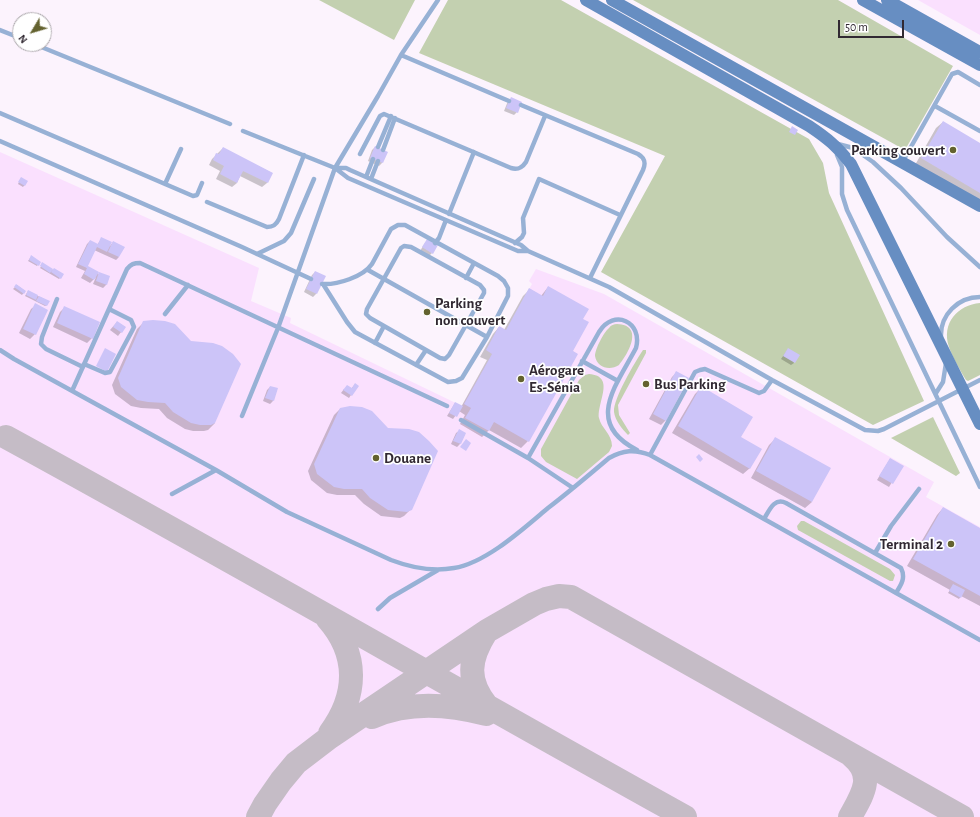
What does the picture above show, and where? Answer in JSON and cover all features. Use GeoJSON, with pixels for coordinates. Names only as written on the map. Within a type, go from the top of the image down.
{"type":"FeatureCollection","features":[{"type":"Feature","properties":{"kind":"street"},"geometry":{"type":"LineString","coordinates":[[586,0],[828,139],[840,150],[851,164],[980,424]]}},
{"type":"Feature","properties":{"kind":"street"},"geometry":{"type":"LineString","coordinates":[[612,0],[980,206]]}},
{"type":"Feature","properties":{"kind":"street"},"geometry":{"type":"LineString","coordinates":[[863,0],[980,65]]}},
{"type":"Feature","properties":{"kind":"street"},"geometry":{"type":"LineString","coordinates":[[887,0],[980,52]]}},
{"type":"Feature","properties":{"kind":"lane"},"geometry":{"type":"LineString","coordinates":[[242,416],[278,328],[335,168],[401,55],[438,0]]}},
{"type":"Feature","properties":{"kind":"lane"},"geometry":{"type":"LineString","coordinates":[[0,30],[12,35]]}},
{"type":"Feature","properties":{"kind":"lane"},"geometry":{"type":"LineString","coordinates":[[52,51],[230,124]]}},
{"type":"Feature","properties":{"kind":"lane"},"geometry":{"type":"LineString","coordinates":[[401,55],[510,101]]}},
{"type":"Feature","properties":{"kind":"lane"},"geometry":{"type":"LineString","coordinates":[[903,163],[951,76],[955,72],[958,72],[980,85]]}},
{"type":"Feature","properties":{"kind":"lane"},"geometry":{"type":"LineString","coordinates":[[521,106],[642,157],[645,161],[645,166],[590,278]]}},
{"type":"Feature","properties":{"kind":"lane"},"geometry":{"type":"LineString","coordinates":[[935,106],[980,131]]}},
{"type":"Feature","properties":{"kind":"lane"},"geometry":{"type":"LineString","coordinates":[[0,113],[193,196],[198,195],[202,183]]}},
{"type":"Feature","properties":{"kind":"lane"},"geometry":{"type":"LineString","coordinates":[[360,154],[380,116],[384,114],[511,168],[519,169],[526,162],[545,116]]}},
{"type":"Feature","properties":{"kind":"lane"},"geometry":{"type":"LineString","coordinates":[[380,148],[393,117]]}},
{"type":"Feature","properties":{"kind":"lane"},"geometry":{"type":"LineString","coordinates":[[243,131],[335,168],[348,178],[482,236],[518,251],[528,251]]}},
{"type":"Feature","properties":{"kind":"lane"},"geometry":{"type":"LineString","coordinates":[[828,139],[853,148],[873,162],[901,188],[942,233],[980,267]]}},
{"type":"Feature","properties":{"kind":"lane"},"geometry":{"type":"LineString","coordinates":[[828,139],[839,158],[842,167],[842,194],[847,210],[940,400],[980,486]]}},
{"type":"Feature","properties":{"kind":"lane"},"geometry":{"type":"LineString","coordinates":[[0,140],[311,279]]}},
{"type":"Feature","properties":{"kind":"lane"},"geometry":{"type":"LineString","coordinates":[[165,184],[180,149]]}},
{"type":"Feature","properties":{"kind":"lane"},"geometry":{"type":"LineString","coordinates":[[449,214],[474,152]]}},
{"type":"Feature","properties":{"kind":"lane"},"geometry":{"type":"LineString","coordinates":[[207,202],[267,227],[272,227],[277,224],[304,155]]}},
{"type":"Feature","properties":{"kind":"lane"},"geometry":{"type":"LineString","coordinates":[[368,178],[376,160]]}},
{"type":"Feature","properties":{"kind":"lane"},"geometry":{"type":"LineString","coordinates":[[335,168],[346,168],[524,247],[528,251],[609,287],[859,428],[871,431],[884,428],[980,380]]}},
{"type":"Feature","properties":{"kind":"lane"},"geometry":{"type":"LineString","coordinates":[[257,254],[284,241],[291,233],[314,180]]}},
{"type":"Feature","properties":{"kind":"lane"},"geometry":{"type":"LineString","coordinates":[[515,243],[524,233],[523,218],[539,180],[620,215]]}},
{"type":"Feature","properties":{"kind":"lane"},"geometry":{"type":"LineString","coordinates":[[436,243],[446,220]]}},
{"type":"Feature","properties":{"kind":"lane"},"geometry":{"type":"LineString","coordinates":[[398,225],[405,225],[436,243],[504,281],[508,288],[508,296],[487,337],[462,378],[456,381],[448,382],[361,336],[351,327],[322,284],[358,276],[368,270],[387,235],[391,229],[398,225]]}},
{"type":"Feature","properties":{"kind":"lane"},"geometry":{"type":"LineString","coordinates":[[482,236],[485,230]]}},
{"type":"Feature","properties":{"kind":"lane"},"geometry":{"type":"LineString","coordinates":[[404,246],[408,246],[426,253],[466,278],[483,287],[484,292],[448,358],[442,359],[370,318],[366,314],[367,309],[401,248],[404,246]]}},
{"type":"Feature","properties":{"kind":"lane"},"geometry":{"type":"LineString","coordinates":[[72,391],[127,269],[135,263],[140,263],[447,406]]}},
{"type":"Feature","properties":{"kind":"lane"},"geometry":{"type":"LineString","coordinates":[[466,278],[474,263]]}},
{"type":"Feature","properties":{"kind":"lane"},"geometry":{"type":"LineString","coordinates":[[368,270],[487,337]]}},
{"type":"Feature","properties":{"kind":"lane"},"geometry":{"type":"LineString","coordinates":[[165,314],[188,285]]}},
{"type":"Feature","properties":{"kind":"lane"},"geometry":{"type":"LineString","coordinates":[[936,393],[943,382],[945,374],[946,360],[941,335],[942,327],[954,306],[965,300],[980,297]]}},
{"type":"Feature","properties":{"kind":"lane"},"geometry":{"type":"LineString","coordinates":[[57,299],[42,337],[41,344],[46,349],[104,373],[110,372],[134,327],[131,320],[109,309]]}},
{"type":"Feature","properties":{"kind":"lane"},"geometry":{"type":"LineString","coordinates":[[528,458],[602,326],[614,320],[626,322],[635,330],[638,342],[609,400],[607,413],[608,420],[622,440],[628,445],[650,455],[980,640]]}},
{"type":"Feature","properties":{"kind":"lane"},"geometry":{"type":"LineString","coordinates":[[375,343],[384,326]]}},
{"type":"Feature","properties":{"kind":"lane"},"geometry":{"type":"LineString","coordinates":[[0,350],[14,360],[216,470],[300,519],[377,554],[407,566],[422,569],[439,570],[455,568],[470,563],[515,536],[609,458],[617,453],[632,450],[642,452]]}},
{"type":"Feature","properties":{"kind":"lane"},"geometry":{"type":"LineString","coordinates":[[416,365],[426,350]]}},
{"type":"Feature","properties":{"kind":"lane"},"geometry":{"type":"LineString","coordinates":[[582,361],[618,381]]}},
{"type":"Feature","properties":{"kind":"lane"},"geometry":{"type":"LineString","coordinates":[[650,455],[695,372],[705,370],[759,393],[764,391],[772,380]]}},
{"type":"Feature","properties":{"kind":"lane"},"geometry":{"type":"LineString","coordinates":[[461,420],[528,458],[572,488]]}},
{"type":"Feature","properties":{"kind":"lane"},"geometry":{"type":"LineString","coordinates":[[172,494],[216,470]]}},
{"type":"Feature","properties":{"kind":"lane"},"geometry":{"type":"LineString","coordinates":[[874,553],[891,526],[919,490]]}},
{"type":"Feature","properties":{"kind":"lane"},"geometry":{"type":"LineString","coordinates":[[764,519],[775,502],[782,501],[901,568],[904,578],[896,593]]}},
{"type":"Feature","properties":{"kind":"lane"},"geometry":{"type":"LineString","coordinates":[[378,609],[390,598],[439,570]]}},
{"type":"Feature","properties":{"kind":"shaded area"},"geometry":{"type":"Polygon","coordinates":[[[918,0],[980,0],[980,35],[948,17],[918,0]]]}},
{"type":"Feature","properties":{"kind":"shaded area"},"geometry":{"type":"Polygon","coordinates":[[[0,152],[259,268],[251,301],[291,318],[290,323],[462,406],[492,354],[486,350],[499,326],[506,330],[532,284],[529,281],[536,269],[604,294],[934,482],[926,497],[980,527],[980,817],[0,817],[0,152]]]}},
{"type":"Feature","properties":{"kind":"green space"},"geometry":{"type":"Polygon","coordinates":[[[319,0],[415,0],[394,40],[319,0]]]}},
{"type":"Feature","properties":{"kind":"green space"},"geometry":{"type":"Polygon","coordinates":[[[448,0],[561,0],[809,139],[823,163],[829,193],[924,401],[873,425],[601,272],[665,156],[419,53],[448,0]]]}},
{"type":"Feature","properties":{"kind":"green space"},"geometry":{"type":"Polygon","coordinates":[[[633,0],[838,0],[953,66],[905,150],[633,0]]]}},
{"type":"Feature","properties":{"kind":"green space"},"geometry":{"type":"Polygon","coordinates":[[[980,303],[980,375],[968,381],[961,372],[949,347],[947,330],[949,323],[958,311],[972,304],[980,303]]]}},
{"type":"Feature","properties":{"kind":"green space"},"geometry":{"type":"Polygon","coordinates":[[[617,324],[630,329],[632,340],[630,347],[619,365],[612,368],[601,366],[596,360],[595,356],[598,345],[611,326],[617,324]]]}},
{"type":"Feature","properties":{"kind":"green space"},"geometry":{"type":"Polygon","coordinates":[[[643,350],[646,350],[646,353],[618,405],[619,415],[630,433],[628,435],[616,418],[614,412],[615,406],[625,381],[643,350]]]}},
{"type":"Feature","properties":{"kind":"green space"},"geometry":{"type":"Polygon","coordinates":[[[589,374],[602,379],[604,385],[599,418],[612,442],[612,446],[609,452],[577,479],[546,462],[541,456],[541,449],[579,380],[585,375],[589,374]]]}},
{"type":"Feature","properties":{"kind":"green space"},"geometry":{"type":"Polygon","coordinates":[[[933,417],[960,473],[956,476],[891,438],[933,417]]]}},
{"type":"Feature","properties":{"kind":"green space"},"geometry":{"type":"Polygon","coordinates":[[[801,521],[804,521],[890,569],[895,575],[893,581],[890,581],[798,530],[797,526],[801,521]]]}},
{"type":"Feature","properties":{"kind":"building"},"geometry":{"type":"Polygon","coordinates":[[[511,97],[522,102],[518,113],[506,108],[511,97]]]}},
{"type":"Feature","properties":{"kind":"building","name":"Parking couvert"},"geometry":{"type":"Polygon","coordinates":[[[943,121],[980,143],[980,193],[921,158],[943,121]]]}},
{"type":"Feature","properties":{"kind":"building"},"geometry":{"type":"Polygon","coordinates":[[[792,126],[798,130],[795,135],[789,132],[792,126]]]}},
{"type":"Feature","properties":{"kind":"building"},"geometry":{"type":"Polygon","coordinates":[[[375,146],[388,152],[383,163],[370,158],[375,146]]]}},
{"type":"Feature","properties":{"kind":"building"},"geometry":{"type":"Polygon","coordinates":[[[223,147],[273,173],[268,183],[243,171],[237,183],[220,174],[224,166],[213,160],[216,153],[219,154],[223,147]]]}},
{"type":"Feature","properties":{"kind":"building"},"geometry":{"type":"Polygon","coordinates":[[[21,177],[28,181],[25,186],[18,182],[21,177]]]}},
{"type":"Feature","properties":{"kind":"building"},"geometry":{"type":"Polygon","coordinates":[[[101,237],[112,242],[107,252],[97,247],[87,268],[78,264],[90,240],[98,244],[101,237]]]}},
{"type":"Feature","properties":{"kind":"building"},"geometry":{"type":"Polygon","coordinates":[[[427,239],[438,245],[433,254],[422,247],[427,239]]]}},
{"type":"Feature","properties":{"kind":"building"},"geometry":{"type":"Polygon","coordinates":[[[113,241],[125,247],[119,257],[108,252],[113,241]]]}},
{"type":"Feature","properties":{"kind":"building"},"geometry":{"type":"Polygon","coordinates":[[[31,255],[41,262],[39,266],[29,260],[31,255]]]}},
{"type":"Feature","properties":{"kind":"building"},"geometry":{"type":"Polygon","coordinates":[[[42,262],[53,269],[50,273],[40,266],[42,262]]]}},
{"type":"Feature","properties":{"kind":"building"},"geometry":{"type":"Polygon","coordinates":[[[88,266],[99,272],[94,280],[84,274],[88,266]]]}},
{"type":"Feature","properties":{"kind":"building"},"geometry":{"type":"Polygon","coordinates":[[[54,268],[64,274],[61,279],[51,272],[54,268]]]}},
{"type":"Feature","properties":{"kind":"building"},"geometry":{"type":"Polygon","coordinates":[[[315,271],[326,276],[317,294],[306,289],[315,271]]]}},
{"type":"Feature","properties":{"kind":"building"},"geometry":{"type":"Polygon","coordinates":[[[99,272],[110,276],[107,285],[96,281],[99,272]]]}},
{"type":"Feature","properties":{"kind":"building"},"geometry":{"type":"Polygon","coordinates":[[[16,284],[26,291],[24,294],[14,287],[16,284]]]}},
{"type":"Feature","properties":{"kind":"building","name":"Aérogare Es-Sénia"},"geometry":{"type":"Polygon","coordinates":[[[548,286],[589,309],[583,319],[589,322],[573,351],[578,354],[529,442],[494,422],[489,431],[465,418],[471,408],[464,404],[492,354],[486,350],[499,326],[506,330],[529,288],[543,296],[548,286]]]}},
{"type":"Feature","properties":{"kind":"building"},"geometry":{"type":"Polygon","coordinates":[[[28,290],[38,295],[36,300],[26,295],[28,290]]]}},
{"type":"Feature","properties":{"kind":"building"},"geometry":{"type":"Polygon","coordinates":[[[39,296],[50,301],[47,306],[36,301],[39,296]]]}},
{"type":"Feature","properties":{"kind":"building"},"geometry":{"type":"Polygon","coordinates":[[[35,303],[48,310],[36,335],[23,329],[35,303]]]}},
{"type":"Feature","properties":{"kind":"building"},"geometry":{"type":"Polygon","coordinates":[[[64,306],[100,322],[93,339],[57,323],[64,306]]]}},
{"type":"Feature","properties":{"kind":"building"},"geometry":{"type":"Polygon","coordinates":[[[153,320],[175,324],[191,341],[213,343],[222,346],[233,354],[241,364],[215,423],[211,425],[200,425],[191,423],[173,412],[165,403],[137,400],[121,387],[118,378],[143,321],[153,320]]]}},
{"type":"Feature","properties":{"kind":"building"},"geometry":{"type":"Polygon","coordinates":[[[117,321],[126,327],[122,333],[113,327],[117,321]]]}},
{"type":"Feature","properties":{"kind":"building"},"geometry":{"type":"Polygon","coordinates":[[[105,348],[116,354],[107,372],[96,366],[105,348]]]}},
{"type":"Feature","properties":{"kind":"building"},"geometry":{"type":"Polygon","coordinates":[[[788,348],[800,355],[795,363],[783,356],[788,348]]]}},
{"type":"Feature","properties":{"kind":"building"},"geometry":{"type":"Polygon","coordinates":[[[676,371],[689,378],[666,421],[653,414],[676,371]]]}},
{"type":"Feature","properties":{"kind":"building"},"geometry":{"type":"Polygon","coordinates":[[[355,383],[359,386],[352,396],[343,390],[347,385],[352,388],[355,383]]]}},
{"type":"Feature","properties":{"kind":"building"},"geometry":{"type":"Polygon","coordinates":[[[270,386],[278,388],[274,401],[265,398],[270,386]]]}},
{"type":"Feature","properties":{"kind":"building"},"geometry":{"type":"Polygon","coordinates":[[[701,386],[753,417],[741,437],[762,449],[750,469],[678,426],[701,386]]]}},
{"type":"Feature","properties":{"kind":"building"},"geometry":{"type":"Polygon","coordinates":[[[455,402],[463,406],[457,417],[449,413],[455,402]]]}},
{"type":"Feature","properties":{"kind":"building","name":"Douane"},"geometry":{"type":"Polygon","coordinates":[[[350,406],[362,407],[372,411],[388,428],[409,429],[419,432],[438,451],[412,510],[407,512],[388,510],[370,498],[362,489],[344,489],[334,487],[317,474],[314,464],[340,408],[350,406]]]}},
{"type":"Feature","properties":{"kind":"building"},"geometry":{"type":"Polygon","coordinates":[[[459,429],[466,433],[461,444],[453,441],[459,429]]]}},
{"type":"Feature","properties":{"kind":"building"},"geometry":{"type":"Polygon","coordinates":[[[775,437],[831,468],[812,502],[756,471],[775,437]]]}},
{"type":"Feature","properties":{"kind":"building"},"geometry":{"type":"Polygon","coordinates":[[[466,439],[471,443],[466,451],[460,447],[466,439]]]}},
{"type":"Feature","properties":{"kind":"building"},"geometry":{"type":"Polygon","coordinates":[[[699,454],[703,459],[700,462],[696,457],[699,454]]]}},
{"type":"Feature","properties":{"kind":"building"},"geometry":{"type":"Polygon","coordinates":[[[890,458],[904,466],[893,484],[879,476],[890,458]]]}},
{"type":"Feature","properties":{"kind":"building","name":"Terminal 2"},"geometry":{"type":"Polygon","coordinates":[[[943,507],[980,528],[980,596],[913,559],[943,507]]]}},
{"type":"Feature","properties":{"kind":"building"},"geometry":{"type":"Polygon","coordinates":[[[953,584],[965,590],[961,598],[949,591],[953,584]]]}},
{"type":"Feature","properties":{"kind":"taxiway"},"geometry":{"type":"LineString","coordinates":[[6,437],[685,817]]}},
{"type":"Feature","properties":{"kind":"taxiway"},"geometry":{"type":"LineString","coordinates":[[258,817],[281,781],[296,763],[330,737],[487,631],[534,604],[559,596],[571,597],[962,817]]}},
{"type":"Feature","properties":{"kind":"taxiway"},"geometry":{"type":"LineString","coordinates":[[327,618],[345,646],[351,675],[350,689],[346,704],[330,733]]}},
{"type":"Feature","properties":{"kind":"taxiway"},"geometry":{"type":"LineString","coordinates":[[486,632],[476,651],[472,669],[476,687],[487,706]]}},
{"type":"Feature","properties":{"kind":"taxiway"},"geometry":{"type":"LineString","coordinates":[[372,717],[400,708],[414,706],[443,706],[486,714]]}},
{"type":"Feature","properties":{"kind":"taxiway"},"geometry":{"type":"LineString","coordinates":[[850,817],[859,801],[865,778],[864,771],[852,756]]}},
{"type":"Feature","properties":{"kind":"place","name":"Parking couvert"},"geometry":{"type":"Point","coordinates":[953,150]}},
{"type":"Feature","properties":{"kind":"place","name":"Parking non couvert"},"geometry":{"type":"Point","coordinates":[427,312]}},
{"type":"Feature","properties":{"kind":"place","name":"Aérogare Es-Sénia"},"geometry":{"type":"Point","coordinates":[521,379]}},
{"type":"Feature","properties":{"kind":"place","name":"Bus Parking"},"geometry":{"type":"Point","coordinates":[646,384]}},
{"type":"Feature","properties":{"kind":"place","name":"Douane"},"geometry":{"type":"Point","coordinates":[376,458]}},
{"type":"Feature","properties":{"kind":"place","name":"Terminal 2"},"geometry":{"type":"Point","coordinates":[951,544]}}]}
